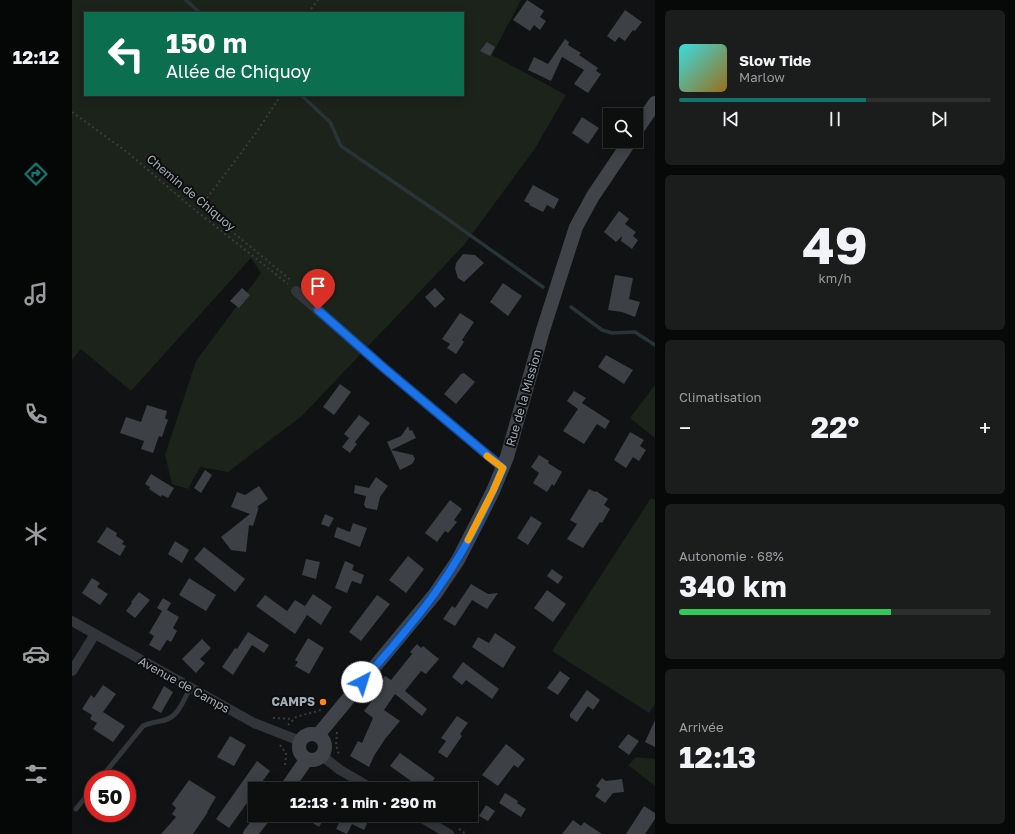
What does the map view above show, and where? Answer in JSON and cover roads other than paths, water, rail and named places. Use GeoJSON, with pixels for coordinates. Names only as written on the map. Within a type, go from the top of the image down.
{"type":"FeatureCollection","features":[{"type":"Feature","properties":{"kind":"main road"},"geometry":{"type":"LineString","coordinates":[[643,121],[655,103]]}},
{"type":"Feature","properties":{"kind":"main road","name":"Rue de la Mission"},"geometry":{"type":"LineString","coordinates":[[318,735],[330,712],[435,594],[458,560],[493,491],[507,457],[543,330],[576,227],[593,196],[625,148]]}},
{"type":"Feature","properties":{"kind":"main road"},"geometry":{"type":"LineString","coordinates":[[306,735],[318,735],[324,745],[323,752],[314,759],[307,759],[300,753],[300,741],[306,735]]}},
{"type":"Feature","properties":{"kind":"main road"},"geometry":{"type":"LineString","coordinates":[[291,782],[307,759]]}},
{"type":"Feature","properties":{"kind":"main road"},"geometry":{"type":"LineString","coordinates":[[250,834],[259,822]]}},
{"type":"Feature","properties":{"kind":"street"},"geometry":{"type":"LineString","coordinates":[[295,287],[384,368],[503,468]]}},
{"type":"Feature","properties":{"kind":"street","name":"Avenue de Camps"},"geometry":{"type":"LineString","coordinates":[[72,621],[254,723],[300,741]]}},
{"type":"Feature","properties":{"kind":"street"},"geometry":{"type":"LineString","coordinates":[[72,671],[95,634]]}},
{"type":"Feature","properties":{"kind":"street"},"geometry":{"type":"LineString","coordinates":[[321,755],[340,770],[366,782]]}},
{"type":"Feature","properties":{"kind":"street"},"geometry":{"type":"LineString","coordinates":[[429,822],[449,834]]}},
{"type":"Feature","properties":{"kind":"lane"},"geometry":{"type":"LineString","coordinates":[[107,770],[144,726],[150,722],[170,718],[178,710],[190,688]]}},
{"type":"Feature","properties":{"kind":"lane"},"geometry":{"type":"LineString","coordinates":[[76,808],[84,799]]}},
{"type":"Feature","properties":{"kind":"waterway"},"geometry":{"type":"LineString","coordinates":[[186,0],[199,12]]}},
{"type":"Feature","properties":{"kind":"waterway"},"geometry":{"type":"LineString","coordinates":[[302,96],[330,122],[341,146],[543,287]]}},
{"type":"Feature","properties":{"kind":"waterway"},"geometry":{"type":"LineString","coordinates":[[571,307],[602,330],[612,333],[635,332],[655,345]]}},
{"type":"Feature","properties":{"kind":"place","name":"CAMPS"},"geometry":{"type":"Point","coordinates":[323,702]}}]}
